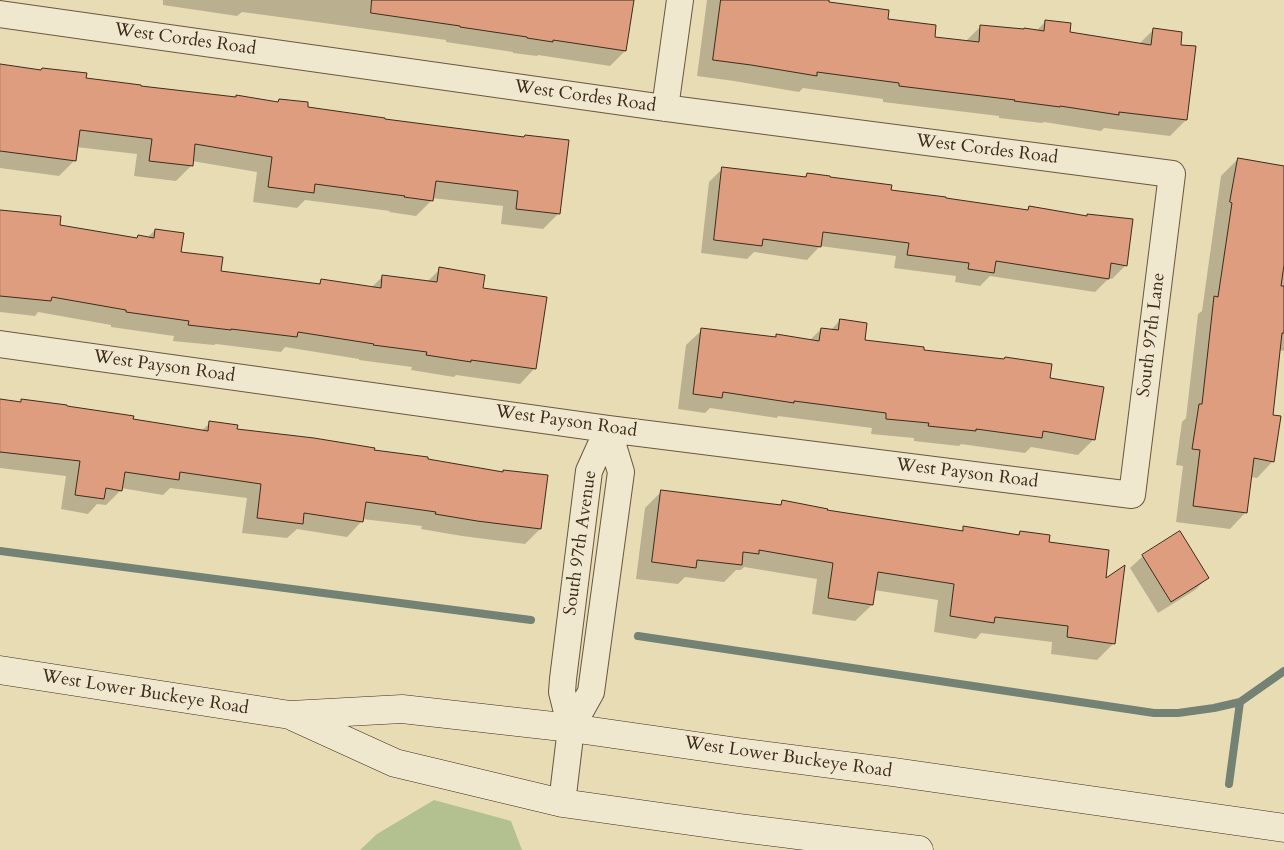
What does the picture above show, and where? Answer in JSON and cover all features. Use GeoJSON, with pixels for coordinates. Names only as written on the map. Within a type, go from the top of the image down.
{"type":"FeatureCollection","features":[{"type":"Feature","properties":{"kind":"main road","name":"West Lower Buckeye Road"},"geometry":{"type":"LineString","coordinates":[[0,670],[290,715],[402,709],[571,728],[1284,828]]}},
{"type":"Feature","properties":{"kind":"main road","name":"West Lower Buckeye Road"},"geometry":{"type":"LineString","coordinates":[[290,715],[395,763],[562,803],[919,850]]}},
{"type":"Feature","properties":{"kind":"street"},"geometry":{"type":"LineString","coordinates":[[665,108],[680,0]]}},
{"type":"Feature","properties":{"kind":"street","name":"West Cordes Road"},"geometry":{"type":"LineString","coordinates":[[0,14],[665,108],[1172,174]]}},
{"type":"Feature","properties":{"kind":"street","name":"South 97th Lane"},"geometry":{"type":"LineString","coordinates":[[1132,495],[1172,174]]}},
{"type":"Feature","properties":{"kind":"street","name":"West Payson Road"},"geometry":{"type":"LineString","coordinates":[[0,344],[608,429],[1132,495]]}},
{"type":"Feature","properties":{"kind":"street","name":"South 97th Avenue"},"geometry":{"type":"LineString","coordinates":[[562,803],[571,728],[562,692],[588,471],[608,429]]}},
{"type":"Feature","properties":{"kind":"green space"},"geometry":{"type":"Polygon","coordinates":[[[434,800],[511,821],[522,850],[360,850],[377,834],[434,800]]]}},
{"type":"Feature","properties":{"kind":"building"},"geometry":{"type":"Polygon","coordinates":[[[372,0],[634,0],[626,51],[553,40],[553,42],[371,13],[372,0]]]}},
{"type":"Feature","properties":{"kind":"building"},"geometry":{"type":"Polygon","coordinates":[[[721,0],[829,0],[829,2],[889,10],[888,19],[936,25],[935,37],[979,42],[980,25],[1044,31],[1045,20],[1071,23],[1070,32],[1151,45],[1153,28],[1182,32],[1181,45],[1196,46],[1187,120],[1119,112],[1119,115],[899,86],[899,83],[817,72],[817,76],[713,60],[721,0]]]}},
{"type":"Feature","properties":{"kind":"building"},"geometry":{"type":"Polygon","coordinates":[[[0,64],[41,70],[42,68],[87,73],[86,78],[141,86],[236,97],[236,95],[278,102],[279,99],[308,102],[308,107],[385,119],[524,137],[525,135],[569,140],[560,214],[516,209],[518,191],[436,181],[433,201],[315,184],[314,193],[268,187],[272,157],[195,144],[193,166],[149,161],[152,139],[80,130],[76,161],[0,151],[0,64]]]}},
{"type":"Feature","properties":{"kind":"building"},"geometry":{"type":"Polygon","coordinates":[[[1238,158],[1284,166],[1284,265],[1281,286],[1284,286],[1284,333],[1282,333],[1273,415],[1281,416],[1274,462],[1254,458],[1247,513],[1193,506],[1200,450],[1192,449],[1199,404],[1202,404],[1214,296],[1218,297],[1232,203],[1230,202],[1238,158]]]}},
{"type":"Feature","properties":{"kind":"building"},"geometry":{"type":"Polygon","coordinates":[[[722,167],[806,177],[807,173],[892,185],[891,190],[1028,210],[1029,206],[1087,216],[1087,214],[1133,219],[1127,266],[1111,263],[1109,279],[996,261],[994,273],[968,269],[969,263],[907,255],[909,243],[823,232],[821,247],[763,239],[762,246],[714,240],[722,167]]]}},
{"type":"Feature","properties":{"kind":"building"},"geometry":{"type":"Polygon","coordinates":[[[0,210],[61,216],[60,225],[137,238],[138,235],[154,238],[155,229],[184,233],[181,252],[223,257],[221,271],[320,284],[321,279],[381,288],[382,275],[437,282],[439,267],[485,275],[483,288],[547,297],[536,369],[471,360],[471,362],[426,355],[427,352],[298,332],[297,337],[188,325],[189,321],[126,312],[126,310],[52,297],[51,301],[0,296],[0,210]]]}},
{"type":"Feature","properties":{"kind":"building"},"geometry":{"type":"Polygon","coordinates":[[[840,319],[867,323],[865,340],[924,347],[924,350],[1004,359],[1005,357],[1052,364],[1050,378],[1104,387],[1095,440],[1043,431],[1042,438],[976,429],[976,431],[928,426],[929,423],[886,419],[886,413],[794,401],[794,403],[723,392],[722,398],[693,394],[701,328],[776,337],[776,334],[819,341],[821,328],[838,330],[840,319]]]}},
{"type":"Feature","properties":{"kind":"building"},"geometry":{"type":"Polygon","coordinates":[[[0,399],[21,402],[21,399],[67,405],[134,416],[133,419],[208,431],[209,421],[238,425],[237,429],[314,438],[503,472],[503,470],[548,475],[541,529],[477,521],[435,514],[436,512],[366,502],[363,522],[304,513],[303,524],[257,518],[261,484],[180,472],[179,480],[125,472],[122,491],[106,488],[104,499],[75,495],[80,461],[0,452],[0,399]]]}},
{"type":"Feature","properties":{"kind":"building"},"geometry":{"type":"Polygon","coordinates":[[[661,490],[781,505],[782,500],[827,510],[963,531],[963,526],[1019,535],[1020,531],[1050,535],[1049,542],[1109,550],[1106,578],[1125,565],[1115,644],[1067,637],[1068,626],[995,617],[994,623],[950,616],[954,584],[878,572],[873,605],[828,598],[833,563],[759,550],[759,554],[743,552],[742,565],[697,560],[696,568],[652,562],[661,490]]]}},
{"type":"Feature","properties":{"kind":"building"},"geometry":{"type":"Polygon","coordinates":[[[1180,531],[1209,578],[1171,602],[1142,555],[1180,531]]]}},
{"type":"Feature","properties":{"kind":"waterway"},"geometry":{"type":"LineString","coordinates":[[0,551],[531,620]]}},
{"type":"Feature","properties":{"kind":"waterway"},"geometry":{"type":"LineString","coordinates":[[638,636],[1154,713],[1178,713],[1240,702],[1284,671]]}},
{"type":"Feature","properties":{"kind":"waterway"},"geometry":{"type":"LineString","coordinates":[[1229,784],[1240,702]]}}]}
